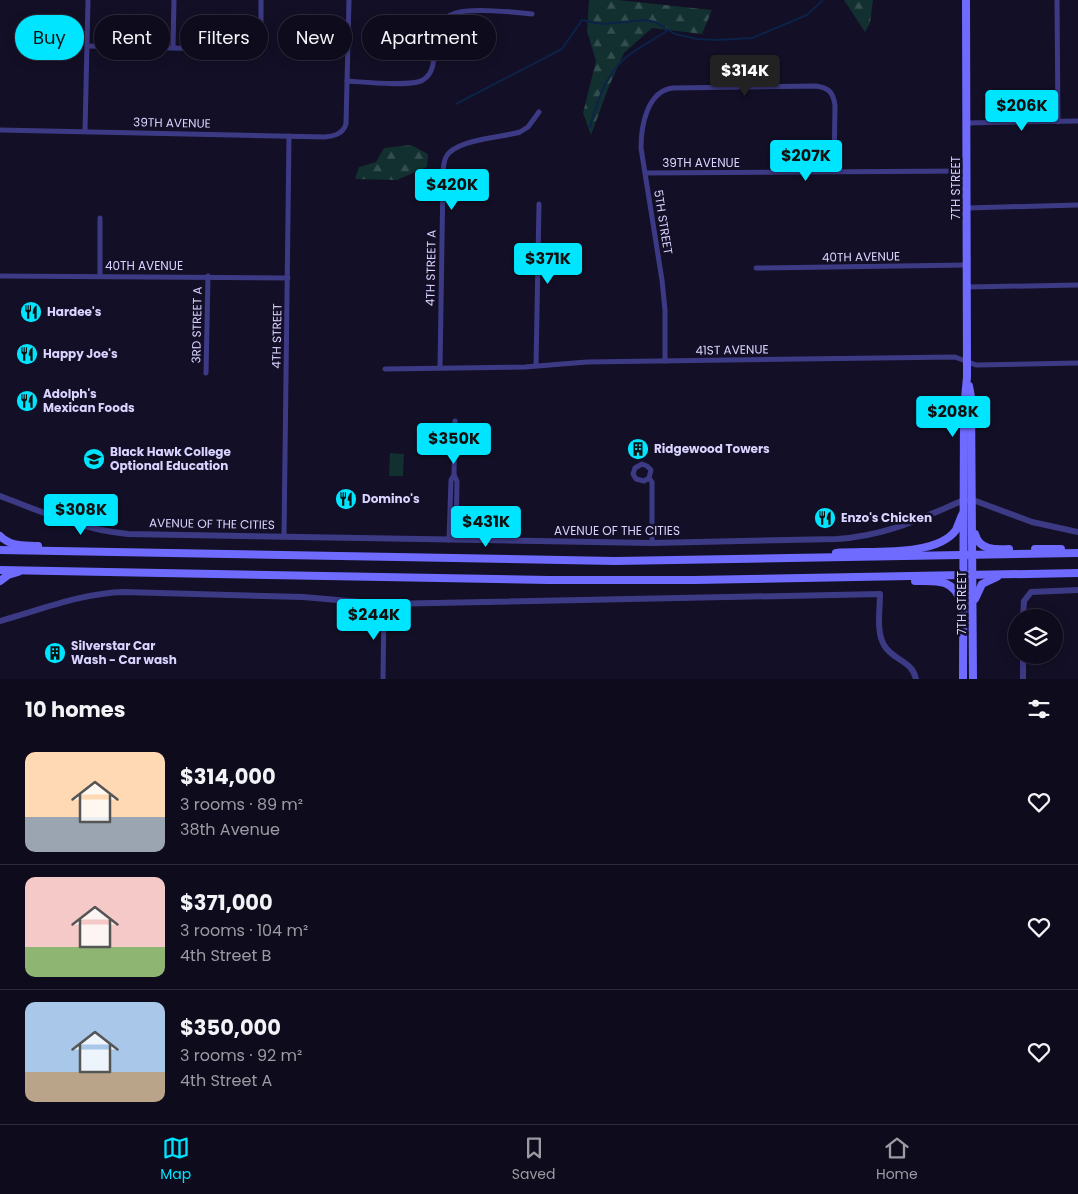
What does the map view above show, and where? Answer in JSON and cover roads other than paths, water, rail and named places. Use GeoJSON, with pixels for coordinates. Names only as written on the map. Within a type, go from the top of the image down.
{"type":"FeatureCollection","features":[{"type":"Feature","properties":{"kind":"main road","name":"7TH STREET"},"geometry":{"type":"LineString","coordinates":[[963,679],[964,409],[968,377],[966,0]]}},
{"type":"Feature","properties":{"kind":"main road","name":"7TH STREET"},"geometry":{"type":"LineString","coordinates":[[968,377],[971,397],[973,500],[973,679]]}},
{"type":"Feature","properties":{"kind":"main road"},"geometry":{"type":"LineString","coordinates":[[786,559],[846,552],[908,550],[932,547],[954,531],[964,509]]}},
{"type":"Feature","properties":{"kind":"main road"},"geometry":{"type":"LineString","coordinates":[[972,525],[977,540],[982,545],[990,548],[1050,548],[1078,552]]}},
{"type":"Feature","properties":{"kind":"main road"},"geometry":{"type":"LineString","coordinates":[[0,536],[8,542],[19,545],[101,548],[155,553]]}},
{"type":"Feature","properties":{"kind":"main road"},"geometry":{"type":"LineString","coordinates":[[0,550],[555,561],[963,556],[1078,552]]}},
{"type":"Feature","properties":{"kind":"main road"},"geometry":{"type":"LineString","coordinates":[[0,570],[548,580],[841,578],[1078,573]]}},
{"type":"Feature","properties":{"kind":"main road"},"geometry":{"type":"LineString","coordinates":[[0,581],[8,575],[24,570]]}},
{"type":"Feature","properties":{"kind":"main road"},"geometry":{"type":"LineString","coordinates":[[973,626],[975,597],[982,584],[993,578],[1012,574]]}},
{"type":"Feature","properties":{"kind":"main road"},"geometry":{"type":"LineString","coordinates":[[841,578],[889,582],[941,582],[957,591],[963,608]]}},
{"type":"Feature","properties":{"kind":"street"},"geometry":{"type":"LineString","coordinates":[[86,132],[88,0]]}},
{"type":"Feature","properties":{"kind":"street"},"geometry":{"type":"LineString","coordinates":[[173,47],[174,0]]}},
{"type":"Feature","properties":{"kind":"street"},"geometry":{"type":"LineString","coordinates":[[87,46],[261,50],[261,0]]}},
{"type":"Feature","properties":{"kind":"street"},"geometry":{"type":"LineString","coordinates":[[349,0],[347,81],[410,83],[425,79],[433,68],[435,33],[448,16],[458,12],[532,14]]}},
{"type":"Feature","properties":{"kind":"street"},"geometry":{"type":"LineString","coordinates":[[1057,0],[1058,122]]}},
{"type":"Feature","properties":{"kind":"street","name":"39TH AVENUE"},"geometry":{"type":"LineString","coordinates":[[0,130],[331,136],[342,131],[346,124],[347,81]]}},
{"type":"Feature","properties":{"kind":"street","name":"5TH STREET"},"geometry":{"type":"LineString","coordinates":[[666,361],[665,310],[662,280],[641,148],[642,128],[650,107],[661,91],[673,88],[816,86],[830,91],[835,105],[834,172]]}},
{"type":"Feature","properties":{"kind":"street","name":"4TH STREET A"},"geometry":{"type":"LineString","coordinates":[[440,368],[443,177],[445,159],[453,149],[463,145],[524,130],[539,112]]}},
{"type":"Feature","properties":{"kind":"street"},"geometry":{"type":"LineString","coordinates":[[966,123],[1078,121]]}},
{"type":"Feature","properties":{"kind":"street","name":"4TH STREET"},"geometry":{"type":"LineString","coordinates":[[284,537],[289,136]]}},
{"type":"Feature","properties":{"kind":"street","name":"39TH AVENUE"},"geometry":{"type":"LineString","coordinates":[[645,173],[967,171]]}},
{"type":"Feature","properties":{"kind":"street"},"geometry":{"type":"LineString","coordinates":[[536,366],[539,204]]}},
{"type":"Feature","properties":{"kind":"street"},"geometry":{"type":"LineString","coordinates":[[967,208],[1078,206]]}},
{"type":"Feature","properties":{"kind":"street"},"geometry":{"type":"LineString","coordinates":[[100,218],[100,276]]}},
{"type":"Feature","properties":{"kind":"street","name":"40TH AVENUE"},"geometry":{"type":"LineString","coordinates":[[756,268],[967,265]]}},
{"type":"Feature","properties":{"kind":"street","name":"40TH AVENUE"},"geometry":{"type":"LineString","coordinates":[[0,276],[288,278]]}},
{"type":"Feature","properties":{"kind":"street","name":"3RD STREET A"},"geometry":{"type":"LineString","coordinates":[[206,374],[208,276]]}},
{"type":"Feature","properties":{"kind":"street"},"geometry":{"type":"LineString","coordinates":[[968,287],[1078,285]]}},
{"type":"Feature","properties":{"kind":"street","name":"41ST AVENUE"},"geometry":{"type":"LineString","coordinates":[[385,369],[536,366],[587,362],[955,357],[976,365],[1078,363]]}},
{"type":"Feature","properties":{"kind":"street"},"geometry":{"type":"LineString","coordinates":[[452,540],[450,480],[454,474],[455,421]]}},
{"type":"Feature","properties":{"kind":"street"},"geometry":{"type":"LineString","coordinates":[[649,478],[652,482],[652,543]]}},
{"type":"Feature","properties":{"kind":"street","name":"AVENUE OF THE CITIES"},"geometry":{"type":"LineString","coordinates":[[0,496],[63,520],[100,531],[128,534],[652,543],[837,539],[865,537],[893,530],[964,500],[973,500],[1032,522],[1078,532]]}},
{"type":"Feature","properties":{"kind":"street"},"geometry":{"type":"LineString","coordinates":[[1024,609],[1024,601],[1028,595],[1035,591],[1078,590]]}},
{"type":"Feature","properties":{"kind":"street"},"geometry":{"type":"LineString","coordinates":[[0,621],[84,597],[119,592],[303,597],[384,604],[880,594],[880,636],[891,654],[908,664],[914,672],[916,679]]}},
{"type":"Feature","properties":{"kind":"street"},"geometry":{"type":"LineString","coordinates":[[383,679],[384,604]]}},
{"type":"Feature","properties":{"kind":"street"},"geometry":{"type":"LineString","coordinates":[[1023,664],[1023,679]]}},
{"type":"Feature","properties":{"kind":"waterway"},"geometry":{"type":"LineString","coordinates":[[456,104],[562,49],[582,20],[601,24],[646,20],[655,22],[675,34],[697,39],[752,38],[807,15],[823,0]]}},
{"type":"Feature","properties":{"kind":"waterway"},"geometry":{"type":"LineString","coordinates":[[590,127],[607,81],[618,65],[630,54],[668,30]]}},
{"type":"Feature","properties":{"kind":"place","name":"Hardee's"},"geometry":{"type":"Point","coordinates":[31,312]}},
{"type":"Feature","properties":{"kind":"place","name":"Happy Joe's"},"geometry":{"type":"Point","coordinates":[27,354]}},
{"type":"Feature","properties":{"kind":"place","name":"Adolph's Mexican Foods"},"geometry":{"type":"Point","coordinates":[27,401]}},
{"type":"Feature","properties":{"kind":"place","name":"Ridgewood Towers"},"geometry":{"type":"Point","coordinates":[638,449]}},
{"type":"Feature","properties":{"kind":"place","name":"Black Hawk College Optional Education"},"geometry":{"type":"Point","coordinates":[94,459]}},
{"type":"Feature","properties":{"kind":"place","name":"Domino's"},"geometry":{"type":"Point","coordinates":[346,499]}},
{"type":"Feature","properties":{"kind":"place","name":"Enzo's Chicken"},"geometry":{"type":"Point","coordinates":[825,518]}},
{"type":"Feature","properties":{"kind":"place","name":"Silverstar Car Wash - Car wash"},"geometry":{"type":"Point","coordinates":[55,653]}}]}
